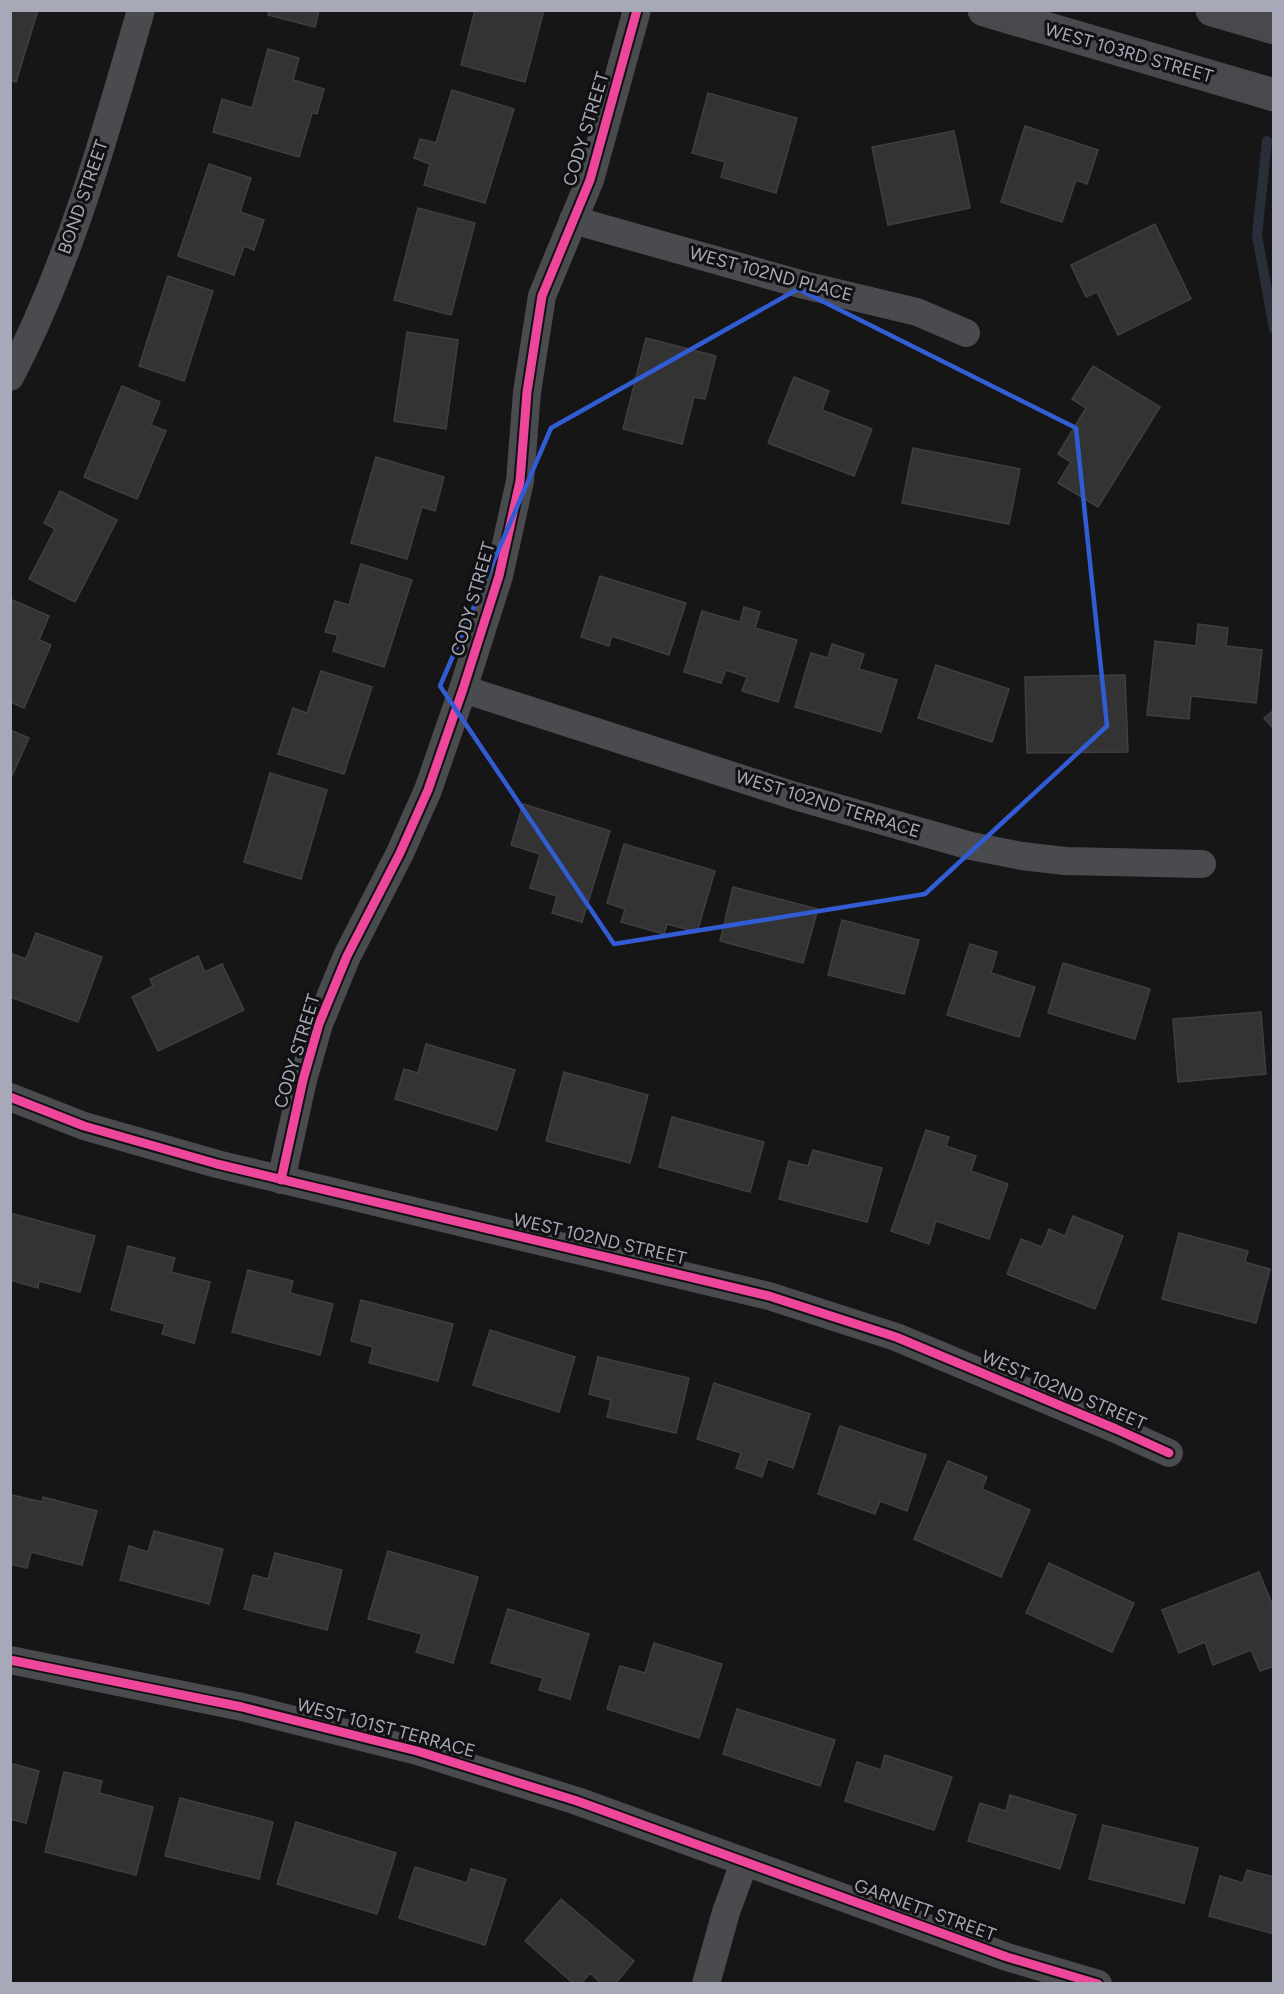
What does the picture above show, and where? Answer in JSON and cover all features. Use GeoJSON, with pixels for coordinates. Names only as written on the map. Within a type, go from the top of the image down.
{"type":"FeatureCollection","features":[{"type":"Feature","properties":{"kind":"main road","name":"WEST 103RD STREET"},"geometry":{"type":"LineString","coordinates":[[984,10],[1274,95]]}},
{"type":"Feature","properties":{"kind":"main road"},"geometry":{"type":"LineString","coordinates":[[1212,10],[1274,28]]}},
{"type":"Feature","properties":{"kind":"street","name":"BOND STREET"},"geometry":{"type":"LineString","coordinates":[[10,377],[54,281],[97,162],[141,10]]}},
{"type":"Feature","properties":{"kind":"street","name":"CODY STREET"},"geometry":{"type":"LineString","coordinates":[[281,1180],[318,1024],[347,956],[400,852],[428,790],[499,576],[520,481],[527,392],[542,296],[590,180],[637,10]]}},
{"type":"Feature","properties":{"kind":"street","name":"WEST 102ND PLACE"},"geometry":{"type":"LineString","coordinates":[[573,220],[804,285],[917,312],[966,333]]}},
{"type":"Feature","properties":{"kind":"street","name":"WEST 102ND TERRACE"},"geometry":{"type":"LineString","coordinates":[[463,689],[795,796],[971,846],[1022,856],[1065,861],[1202,864]]}},
{"type":"Feature","properties":{"kind":"street","name":"WEST 102ND STREET"},"geometry":{"type":"LineString","coordinates":[[10,1097],[84,1126],[217,1164],[769,1296],[897,1337],[1169,1453]]}},
{"type":"Feature","properties":{"kind":"street","name":"WEST 101ST TERRACE"},"geometry":{"type":"LineString","coordinates":[[10,1660],[242,1707],[417,1751],[577,1801],[744,1863]]}},
{"type":"Feature","properties":{"kind":"street"},"geometry":{"type":"LineString","coordinates":[[706,1983],[726,1911],[744,1863]]}},
{"type":"Feature","properties":{"kind":"street","name":"GARNETT STREET"},"geometry":{"type":"LineString","coordinates":[[744,1863],[1007,1957],[1098,1983]]}},
{"type":"Feature","properties":{"kind":"highlighted area"},"geometry":{"type":"Polygon","coordinates":[[[798,289],[1076,428],[1107,726],[925,894],[614,944],[440,686],[551,428],[798,289]]]}},
{"type":"Feature","properties":{"kind":"building"},"geometry":{"type":"Polygon","coordinates":[[[10,10],[38,10],[16,82],[10,80],[10,10]]]}},
{"type":"Feature","properties":{"kind":"building"},"geometry":{"type":"Polygon","coordinates":[[[269,10],[319,10],[315,27],[268,15],[269,10]]]}},
{"type":"Feature","properties":{"kind":"building"},"geometry":{"type":"Polygon","coordinates":[[[475,10],[544,10],[525,82],[461,65],[475,10]]]}},
{"type":"Feature","properties":{"kind":"building"},"geometry":{"type":"Polygon","coordinates":[[[268,49],[299,58],[293,80],[324,89],[317,114],[312,113],[299,157],[213,132],[222,99],[252,108],[268,49]]]}},
{"type":"Feature","properties":{"kind":"building"},"geometry":{"type":"Polygon","coordinates":[[[452,90],[514,109],[485,203],[424,185],[430,164],[414,158],[420,139],[436,143],[452,90]]]}},
{"type":"Feature","properties":{"kind":"building"},"geometry":{"type":"Polygon","coordinates":[[[708,93],[797,118],[776,193],[721,177],[725,162],[692,153],[708,93]]]}},
{"type":"Feature","properties":{"kind":"building"},"geometry":{"type":"Polygon","coordinates":[[[1025,126],[1098,150],[1087,184],[1076,180],[1062,222],[1001,202],[1025,126]]]}},
{"type":"Feature","properties":{"kind":"building"},"geometry":{"type":"Polygon","coordinates":[[[954,131],[970,208],[888,225],[872,147],[954,131]]]}},
{"type":"Feature","properties":{"kind":"building"},"geometry":{"type":"Polygon","coordinates":[[[209,164],[251,178],[240,212],[264,220],[254,250],[244,246],[234,275],[178,256],[209,164]]]}},
{"type":"Feature","properties":{"kind":"building"},"geometry":{"type":"Polygon","coordinates":[[[418,208],[475,223],[451,315],[394,300],[418,208]]]}},
{"type":"Feature","properties":{"kind":"building"},"geometry":{"type":"Polygon","coordinates":[[[1155,224],[1191,299],[1118,335],[1097,292],[1086,297],[1071,265],[1155,224]]]}},
{"type":"Feature","properties":{"kind":"building"},"geometry":{"type":"Polygon","coordinates":[[[168,276],[213,291],[184,381],[139,366],[168,276]]]}},
{"type":"Feature","properties":{"kind":"building"},"geometry":{"type":"Polygon","coordinates":[[[407,332],[458,340],[446,429],[394,421],[407,332]]]}},
{"type":"Feature","properties":{"kind":"building"},"geometry":{"type":"Polygon","coordinates":[[[646,338],[716,356],[705,399],[694,397],[682,444],[623,429],[646,338]]]}},
{"type":"Feature","properties":{"kind":"building"},"geometry":{"type":"Polygon","coordinates":[[[1093,366],[1160,407],[1098,507],[1058,483],[1071,462],[1058,454],[1086,408],[1072,399],[1093,366]]]}},
{"type":"Feature","properties":{"kind":"building"},"geometry":{"type":"Polygon","coordinates":[[[794,377],[829,391],[822,410],[872,429],[854,476],[768,443],[794,377]]]}},
{"type":"Feature","properties":{"kind":"building"},"geometry":{"type":"Polygon","coordinates":[[[122,386],[160,402],[151,425],[166,431],[137,499],[84,477],[122,386]]]}},
{"type":"Feature","properties":{"kind":"building"},"geometry":{"type":"Polygon","coordinates":[[[913,448],[1020,469],[1009,524],[902,503],[913,448]]]}},
{"type":"Feature","properties":{"kind":"building"},"geometry":{"type":"Polygon","coordinates":[[[376,457],[444,477],[435,511],[422,507],[407,559],[351,543],[376,457]]]}},
{"type":"Feature","properties":{"kind":"building"},"geometry":{"type":"Polygon","coordinates":[[[60,491],[117,520],[75,602],[29,579],[55,529],[44,523],[60,491]]]}},
{"type":"Feature","properties":{"kind":"building"},"geometry":{"type":"Polygon","coordinates":[[[361,564],[412,580],[384,667],[333,651],[338,635],[325,632],[335,601],[349,605],[361,564]]]}},
{"type":"Feature","properties":{"kind":"building"},"geometry":{"type":"Polygon","coordinates":[[[600,576],[686,603],[669,655],[612,636],[609,646],[581,637],[600,576]]]}},
{"type":"Feature","properties":{"kind":"building"},"geometry":{"type":"Polygon","coordinates":[[[10,599],[49,616],[39,640],[51,645],[24,708],[10,702],[10,599]]]}},
{"type":"Feature","properties":{"kind":"building"},"geometry":{"type":"Polygon","coordinates":[[[744,607],[760,612],[755,628],[797,640],[778,702],[742,691],[747,677],[726,670],[721,683],[684,672],[702,611],[740,622],[744,607]]]}},
{"type":"Feature","properties":{"kind":"building"},"geometry":{"type":"Polygon","coordinates":[[[1198,624],[1228,628],[1226,646],[1262,650],[1256,703],[1191,696],[1189,719],[1147,715],[1155,641],[1196,646],[1198,624]]]}},
{"type":"Feature","properties":{"kind":"building"},"geometry":{"type":"Polygon","coordinates":[[[832,644],[864,654],[859,669],[897,680],[881,732],[795,707],[811,653],[828,658],[832,644]]]}},
{"type":"Feature","properties":{"kind":"building"},"geometry":{"type":"Polygon","coordinates":[[[936,665],[1009,689],[992,742],[918,718],[936,665]]]}},
{"type":"Feature","properties":{"kind":"building"},"geometry":{"type":"Polygon","coordinates":[[[321,671],[372,687],[344,774],[278,754],[293,708],[307,713],[321,671]]]}},
{"type":"Feature","properties":{"kind":"building"},"geometry":{"type":"Polygon","coordinates":[[[1125,675],[1128,752],[1027,753],[1025,677],[1125,675]]]}},
{"type":"Feature","properties":{"kind":"building"},"geometry":{"type":"Polygon","coordinates":[[[1274,710],[1274,729],[1264,718],[1274,710]]]}},
{"type":"Feature","properties":{"kind":"building"},"geometry":{"type":"Polygon","coordinates":[[[10,730],[29,738],[10,780],[10,730]]]}},
{"type":"Feature","properties":{"kind":"building"},"geometry":{"type":"Polygon","coordinates":[[[270,773],[327,790],[301,879],[244,862],[270,773]]]}},
{"type":"Feature","properties":{"kind":"building"},"geometry":{"type":"Polygon","coordinates":[[[523,804],[610,831],[582,922],[552,913],[557,896],[530,888],[540,854],[511,845],[523,804]]]}},
{"type":"Feature","properties":{"kind":"building"},"geometry":{"type":"Polygon","coordinates":[[[624,844],[715,871],[697,932],[667,924],[664,934],[621,922],[625,909],[607,903],[624,844]]]}},
{"type":"Feature","properties":{"kind":"building"},"geometry":{"type":"Polygon","coordinates":[[[733,887],[818,909],[803,963],[720,941],[733,887]]]}},
{"type":"Feature","properties":{"kind":"building"},"geometry":{"type":"Polygon","coordinates":[[[842,920],[919,940],[904,994],[828,975],[842,920]]]}},
{"type":"Feature","properties":{"kind":"building"},"geometry":{"type":"Polygon","coordinates":[[[36,933],[102,957],[78,1022],[10,997],[10,953],[26,959],[36,933]]]}},
{"type":"Feature","properties":{"kind":"building"},"geometry":{"type":"Polygon","coordinates":[[[970,944],[997,952],[991,973],[1035,987],[1019,1037],[947,1015],[970,944]]]}},
{"type":"Feature","properties":{"kind":"building"},"geometry":{"type":"Polygon","coordinates":[[[198,956],[205,972],[222,964],[244,1010],[158,1051],[132,997],[153,986],[150,979],[198,956]]]}},
{"type":"Feature","properties":{"kind":"building"},"geometry":{"type":"Polygon","coordinates":[[[1063,963],[1150,989],[1135,1039],[1048,1013],[1063,963]]]}},
{"type":"Feature","properties":{"kind":"building"},"geometry":{"type":"Polygon","coordinates":[[[1261,1012],[1266,1074],[1178,1082],[1173,1019],[1261,1012]]]}},
{"type":"Feature","properties":{"kind":"building"},"geometry":{"type":"Polygon","coordinates":[[[426,1044],[515,1070],[497,1130],[395,1099],[404,1069],[418,1073],[426,1044]]]}},
{"type":"Feature","properties":{"kind":"building"},"geometry":{"type":"Polygon","coordinates":[[[564,1072],[648,1095],[630,1163],[546,1141],[564,1072]]]}},
{"type":"Feature","properties":{"kind":"building"},"geometry":{"type":"Polygon","coordinates":[[[672,1117],[764,1142],[750,1192],[659,1167],[672,1117]]]}},
{"type":"Feature","properties":{"kind":"building"},"geometry":{"type":"Polygon","coordinates":[[[926,1130],[949,1137],[946,1146],[976,1156],[971,1171],[1008,1184],[989,1239],[936,1221],[929,1244],[891,1231],[926,1130]]]}},
{"type":"Feature","properties":{"kind":"building"},"geometry":{"type":"Polygon","coordinates":[[[813,1150],[882,1168],[867,1222],[779,1199],[789,1161],[808,1166],[813,1150]]]}},
{"type":"Feature","properties":{"kind":"building"},"geometry":{"type":"Polygon","coordinates":[[[10,1213],[95,1236],[80,1292],[39,1281],[38,1288],[10,1280],[10,1213]]]}},
{"type":"Feature","properties":{"kind":"building"},"geometry":{"type":"Polygon","coordinates":[[[1073,1216],[1123,1236],[1095,1309],[1007,1274],[1021,1239],[1042,1247],[1049,1229],[1065,1236],[1073,1216]]]}},
{"type":"Feature","properties":{"kind":"building"},"geometry":{"type":"Polygon","coordinates":[[[1179,1233],[1248,1251],[1245,1262],[1270,1269],[1256,1323],[1162,1299],[1179,1233]]]}},
{"type":"Feature","properties":{"kind":"building"},"geometry":{"type":"Polygon","coordinates":[[[128,1246],[175,1258],[171,1272],[210,1282],[194,1343],[162,1334],[165,1324],[111,1310],[128,1246]]]}},
{"type":"Feature","properties":{"kind":"building"},"geometry":{"type":"Polygon","coordinates":[[[248,1270],[293,1281],[290,1293],[333,1304],[320,1355],[232,1332],[248,1270]]]}},
{"type":"Feature","properties":{"kind":"building"},"geometry":{"type":"Polygon","coordinates":[[[361,1300],[453,1324],[438,1381],[369,1363],[373,1347],[351,1341],[361,1300]]]}},
{"type":"Feature","properties":{"kind":"building"},"geometry":{"type":"Polygon","coordinates":[[[490,1330],[575,1357],[559,1412],[473,1385],[490,1330]]]}},
{"type":"Feature","properties":{"kind":"building"},"geometry":{"type":"Polygon","coordinates":[[[598,1357],[689,1378],[676,1433],[607,1417],[611,1400],[589,1394],[598,1357]]]}},
{"type":"Feature","properties":{"kind":"building"},"geometry":{"type":"Polygon","coordinates":[[[714,1383],[810,1414],[793,1468],[768,1459],[762,1477],[736,1468],[741,1453],[697,1439],[714,1383]]]}},
{"type":"Feature","properties":{"kind":"building"},"geometry":{"type":"Polygon","coordinates":[[[840,1426],[926,1455],[907,1511],[880,1501],[875,1514],[818,1494],[840,1426]]]}},
{"type":"Feature","properties":{"kind":"building"},"geometry":{"type":"Polygon","coordinates":[[[948,1461],[987,1477],[982,1489],[1030,1510],[1001,1577],[914,1539],[948,1461]]]}},
{"type":"Feature","properties":{"kind":"building"},"geometry":{"type":"Polygon","coordinates":[[[12,1495],[42,1502],[43,1497],[97,1511],[82,1565],[31,1552],[27,1568],[10,1564],[12,1495]]]}},
{"type":"Feature","properties":{"kind":"building"},"geometry":{"type":"Polygon","coordinates":[[[154,1531],[223,1549],[209,1604],[120,1580],[129,1546],[148,1552],[154,1531]]]}},
{"type":"Feature","properties":{"kind":"building"},"geometry":{"type":"Polygon","coordinates":[[[388,1551],[478,1577],[453,1663],[416,1652],[422,1634],[368,1619],[388,1551]]]}},
{"type":"Feature","properties":{"kind":"building"},"geometry":{"type":"Polygon","coordinates":[[[275,1553],[342,1570],[327,1630],[244,1609],[253,1575],[268,1579],[275,1553]]]}},
{"type":"Feature","properties":{"kind":"building"},"geometry":{"type":"Polygon","coordinates":[[[1049,1563],[1134,1603],[1112,1652],[1026,1613],[1049,1563]]]}},
{"type":"Feature","properties":{"kind":"building"},"geometry":{"type":"Polygon","coordinates":[[[1259,1572],[1274,1609],[1274,1666],[1260,1671],[1251,1650],[1213,1665],[1205,1642],[1179,1653],[1162,1610],[1259,1572]]]}},
{"type":"Feature","properties":{"kind":"building"},"geometry":{"type":"Polygon","coordinates":[[[508,1609],[589,1634],[570,1699],[539,1690],[543,1678],[491,1663],[508,1609]]]}},
{"type":"Feature","properties":{"kind":"building"},"geometry":{"type":"Polygon","coordinates":[[[654,1643],[722,1664],[699,1738],[607,1709],[620,1666],[645,1673],[654,1643]]]}},
{"type":"Feature","properties":{"kind":"building"},"geometry":{"type":"Polygon","coordinates":[[[737,1709],[835,1740],[820,1786],[723,1754],[737,1709]]]}},
{"type":"Feature","properties":{"kind":"building"},"geometry":{"type":"Polygon","coordinates":[[[885,1755],[952,1777],[934,1830],[845,1801],[857,1762],[881,1770],[885,1755]]]}},
{"type":"Feature","properties":{"kind":"building"},"geometry":{"type":"Polygon","coordinates":[[[10,1763],[39,1771],[26,1823],[10,1819],[10,1763]]]}},
{"type":"Feature","properties":{"kind":"building"},"geometry":{"type":"Polygon","coordinates":[[[64,1772],[102,1781],[99,1793],[153,1807],[136,1875],[45,1852],[64,1772]]]}},
{"type":"Feature","properties":{"kind":"building"},"geometry":{"type":"Polygon","coordinates":[[[1010,1795],[1076,1815],[1060,1869],[968,1841],[980,1803],[1006,1811],[1010,1795]]]}},
{"type":"Feature","properties":{"kind":"building"},"geometry":{"type":"Polygon","coordinates":[[[180,1798],[273,1822],[259,1879],[165,1856],[180,1798]]]}},
{"type":"Feature","properties":{"kind":"building"},"geometry":{"type":"Polygon","coordinates":[[[296,1822],[396,1853],[377,1914],[277,1884],[296,1822]]]}},
{"type":"Feature","properties":{"kind":"building"},"geometry":{"type":"Polygon","coordinates":[[[1103,1825],[1198,1848],[1184,1903],[1089,1879],[1103,1825]]]}},
{"type":"Feature","properties":{"kind":"building"},"geometry":{"type":"Polygon","coordinates":[[[415,1867],[467,1883],[471,1869],[506,1879],[485,1945],[399,1918],[415,1867]]]}},
{"type":"Feature","properties":{"kind":"building"},"geometry":{"type":"Polygon","coordinates":[[[1247,1870],[1274,1877],[1274,1934],[1209,1916],[1220,1876],[1243,1883],[1247,1870]]]}},
{"type":"Feature","properties":{"kind":"building"},"geometry":{"type":"Polygon","coordinates":[[[561,1899],[634,1961],[615,1984],[602,1984],[590,1973],[581,1984],[574,1984],[525,1941],[561,1899]]]}},
{"type":"Feature","properties":{"kind":"waterway"},"geometry":{"type":"LineString","coordinates":[[1267,141],[1257,235],[1274,329]]}},
{"type":"Feature","properties":{"kind":"cycle path"},"geometry":{"type":"LineString","coordinates":[[281,1180],[303,1080],[319,1024],[347,956],[400,853],[428,790],[499,576],[520,481],[527,392],[542,296],[590,180],[637,10]]}},
{"type":"Feature","properties":{"kind":"cycle path"},"geometry":{"type":"LineString","coordinates":[[10,1097],[84,1126],[217,1164],[769,1296],[896,1337],[1169,1453]]}},
{"type":"Feature","properties":{"kind":"cycle path"},"geometry":{"type":"LineString","coordinates":[[10,1660],[242,1707],[417,1751],[577,1801],[1007,1957],[1098,1984]]}}]}
